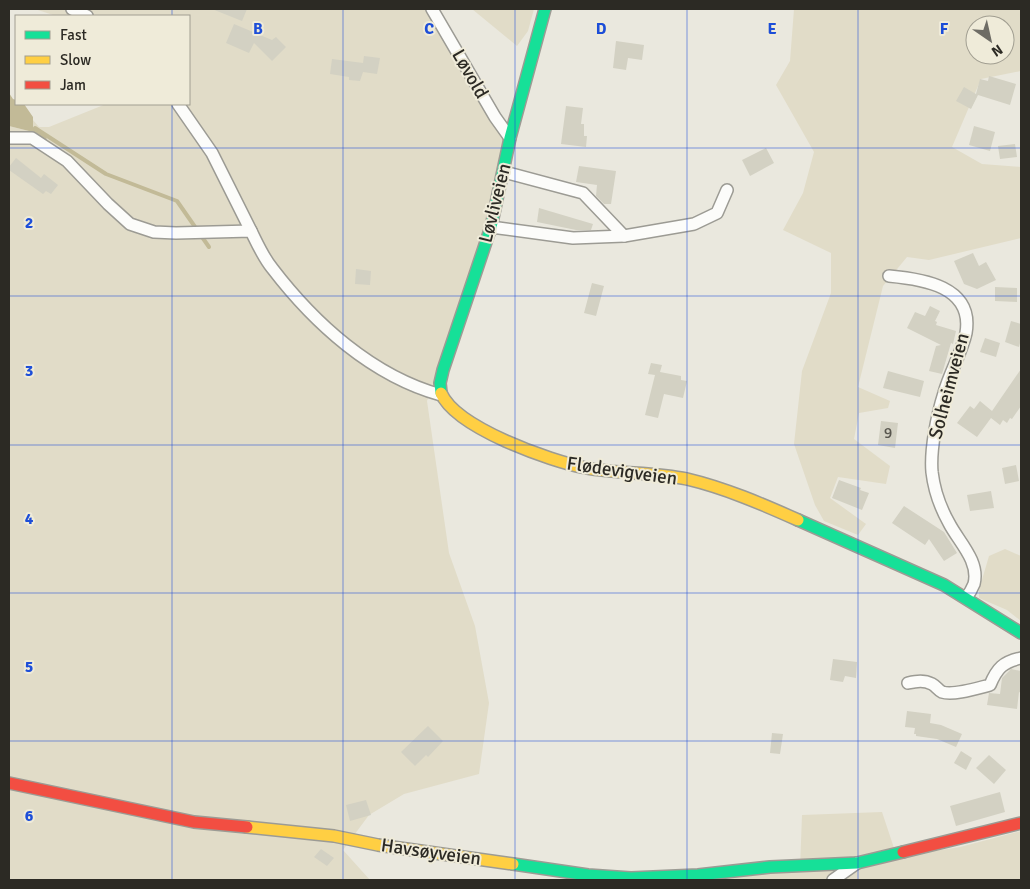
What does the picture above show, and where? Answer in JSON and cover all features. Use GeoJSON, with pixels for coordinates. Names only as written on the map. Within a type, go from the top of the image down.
{"type":"FeatureCollection","features":[{"type":"Feature","properties":{"kind":"main road","name":"Løvliveien"},"geometry":{"type":"LineString","coordinates":[[441,394],[440,383],[443,370],[491,227],[510,138],[545,9]]}},
{"type":"Feature","properties":{"kind":"main road","name":"Flødevigveien"},"geometry":{"type":"LineString","coordinates":[[441,394],[448,407],[460,416],[493,434],[543,457],[600,470],[649,473],[674,477],[727,491],[797,519],[942,585],[1021,633]]}},
{"type":"Feature","properties":{"kind":"main road","name":"Havsøyveien"},"geometry":{"type":"LineString","coordinates":[[9,783],[194,822],[334,836],[378,845],[588,875],[631,878],[698,875],[761,867],[857,863],[1021,822]]}},
{"type":"Feature","properties":{"kind":"street"},"geometry":{"type":"LineString","coordinates":[[72,9],[85,15]]}},
{"type":"Feature","properties":{"kind":"street","name":"Løvold"},"geometry":{"type":"LineString","coordinates":[[432,9],[495,117],[510,138]]}},
{"type":"Feature","properties":{"kind":"street"},"geometry":{"type":"LineString","coordinates":[[179,105],[212,153],[250,231],[270,266],[302,305],[331,332],[374,364],[423,390],[441,394]]}},
{"type":"Feature","properties":{"kind":"street"},"geometry":{"type":"LineString","coordinates":[[9,138],[32,138],[67,161],[130,224],[154,232],[205,233],[250,231]]}},
{"type":"Feature","properties":{"kind":"street"},"geometry":{"type":"LineString","coordinates":[[504,172],[583,193],[624,236]]}},
{"type":"Feature","properties":{"kind":"street"},"geometry":{"type":"LineString","coordinates":[[491,227],[573,238],[624,236],[694,224],[717,213],[727,190]]}},
{"type":"Feature","properties":{"kind":"street","name":"Solheimveien"},"geometry":{"type":"LineString","coordinates":[[889,276],[912,278],[932,283],[949,291],[958,300],[965,312],[966,332],[944,394],[932,460],[935,490],[942,509],[972,561],[974,584],[966,598]]}},
{"type":"Feature","properties":{"kind":"street"},"geometry":{"type":"LineString","coordinates":[[908,683],[926,682],[942,692],[951,693],[976,689],[990,685],[996,670],[1010,660],[1021,658]]}},
{"type":"Feature","properties":{"kind":"street"},"geometry":{"type":"LineString","coordinates":[[833,880],[857,863]]}},
{"type":"Feature","properties":{"kind":"shaded area"},"geometry":{"type":"Polygon","coordinates":[[[35,9],[434,9],[507,133],[481,256],[427,401],[449,553],[475,626],[489,703],[479,774],[404,794],[369,815],[343,850],[370,880],[9,880],[9,126],[29,131],[47,140],[46,136],[33,127],[33,120],[39,127],[49,127],[104,105],[190,105],[190,15],[53,15],[35,9]]]}},
{"type":"Feature","properties":{"kind":"shaded area"},"geometry":{"type":"Polygon","coordinates":[[[472,9],[534,9],[528,31],[517,46],[472,9]]]}},
{"type":"Feature","properties":{"kind":"shaded area"},"geometry":{"type":"Polygon","coordinates":[[[794,9],[1021,9],[1021,71],[981,79],[952,147],[982,164],[1021,167],[1021,238],[929,260],[907,257],[883,286],[858,387],[890,401],[888,408],[859,413],[854,439],[890,466],[886,484],[838,477],[830,498],[866,524],[858,535],[824,521],[815,505],[794,444],[802,371],[831,293],[831,253],[783,230],[803,193],[814,152],[776,85],[790,61],[794,9]]]}},
{"type":"Feature","properties":{"kind":"shaded area"},"geometry":{"type":"Polygon","coordinates":[[[9,93],[15,100],[15,105],[25,105],[33,117],[33,127],[46,136],[47,140],[29,131],[9,126],[9,93]]]}},
{"type":"Feature","properties":{"kind":"shaded area"},"geometry":{"type":"Polygon","coordinates":[[[1005,549],[1021,556],[1021,621],[1007,610],[979,598],[979,590],[989,556],[1005,549]]]}},
{"type":"Feature","properties":{"kind":"shaded area"},"geometry":{"type":"Polygon","coordinates":[[[882,812],[897,857],[960,847],[1021,831],[1021,880],[706,880],[800,869],[802,815],[882,812]]]}},
{"type":"Feature","properties":{"kind":"building"},"geometry":{"type":"Polygon","coordinates":[[[212,9],[247,9],[242,21],[212,9]]]}},
{"type":"Feature","properties":{"kind":"building"},"geometry":{"type":"Polygon","coordinates":[[[234,24],[272,40],[276,37],[286,47],[272,61],[254,43],[249,53],[226,43],[234,24]]]}},
{"type":"Feature","properties":{"kind":"building"},"geometry":{"type":"Polygon","coordinates":[[[616,41],[644,45],[642,60],[628,58],[626,70],[613,68],[616,41]]]}},
{"type":"Feature","properties":{"kind":"building"},"geometry":{"type":"Polygon","coordinates":[[[364,56],[380,58],[377,74],[363,72],[360,81],[349,80],[349,77],[330,74],[332,59],[363,63],[364,56]]]}},
{"type":"Feature","properties":{"kind":"building"},"geometry":{"type":"Polygon","coordinates":[[[989,76],[1016,84],[1010,105],[978,95],[971,109],[956,101],[964,87],[976,94],[980,79],[988,81],[989,76]]]}},
{"type":"Feature","properties":{"kind":"building"},"geometry":{"type":"Polygon","coordinates":[[[566,106],[583,108],[581,124],[584,124],[584,136],[587,136],[586,147],[561,144],[566,106]]]}},
{"type":"Feature","properties":{"kind":"building"},"geometry":{"type":"Polygon","coordinates":[[[974,126],[995,132],[990,151],[969,145],[974,126]]]}},
{"type":"Feature","properties":{"kind":"building"},"geometry":{"type":"Polygon","coordinates":[[[1015,144],[1017,157],[1000,159],[998,146],[1015,144]]]}},
{"type":"Feature","properties":{"kind":"building"},"geometry":{"type":"Polygon","coordinates":[[[766,148],[774,163],[750,176],[742,160],[766,148]]]}},
{"type":"Feature","properties":{"kind":"building"},"geometry":{"type":"Polygon","coordinates":[[[16,158],[41,178],[44,174],[58,185],[51,194],[46,191],[43,194],[9,170],[9,167],[16,158]]]}},
{"type":"Feature","properties":{"kind":"building"},"geometry":{"type":"Polygon","coordinates":[[[579,166],[616,171],[611,204],[604,204],[596,196],[597,185],[576,182],[579,166]]]}},
{"type":"Feature","properties":{"kind":"building"},"geometry":{"type":"Polygon","coordinates":[[[539,208],[593,224],[591,230],[576,230],[537,222],[539,208]]]}},
{"type":"Feature","properties":{"kind":"building"},"geometry":{"type":"Polygon","coordinates":[[[973,253],[979,266],[986,262],[996,280],[977,289],[964,284],[954,261],[973,253]]]}},
{"type":"Feature","properties":{"kind":"building"},"geometry":{"type":"Polygon","coordinates":[[[356,269],[371,271],[370,285],[355,284],[356,269]]]}},
{"type":"Feature","properties":{"kind":"building"},"geometry":{"type":"Polygon","coordinates":[[[592,283],[604,286],[596,316],[584,313],[592,283]]]}},
{"type":"Feature","properties":{"kind":"building"},"geometry":{"type":"Polygon","coordinates":[[[995,287],[1017,288],[1017,302],[995,301],[995,287]]]}},
{"type":"Feature","properties":{"kind":"building"},"geometry":{"type":"Polygon","coordinates":[[[930,306],[940,311],[935,321],[937,322],[936,325],[956,331],[942,374],[929,371],[936,346],[941,345],[907,328],[915,312],[925,316],[930,306]]]}},
{"type":"Feature","properties":{"kind":"building"},"geometry":{"type":"Polygon","coordinates":[[[1011,321],[1021,324],[1019,347],[1005,342],[1011,321]]]}},
{"type":"Feature","properties":{"kind":"building"},"geometry":{"type":"Polygon","coordinates":[[[985,338],[1000,343],[996,357],[980,352],[985,338]]]}},
{"type":"Feature","properties":{"kind":"building"},"geometry":{"type":"Polygon","coordinates":[[[651,363],[662,365],[660,372],[681,376],[681,380],[687,381],[683,398],[664,394],[658,418],[645,415],[655,375],[648,374],[651,363]]]}},
{"type":"Feature","properties":{"kind":"building"},"geometry":{"type":"Polygon","coordinates":[[[1021,369],[1021,406],[1012,419],[1010,418],[1007,423],[1003,420],[1000,425],[991,418],[977,437],[957,423],[970,406],[974,409],[980,401],[992,411],[1021,369]]]}},
{"type":"Feature","properties":{"kind":"building"},"geometry":{"type":"Polygon","coordinates":[[[888,371],[924,381],[920,397],[883,388],[888,371]]]}},
{"type":"Feature","properties":{"kind":"building"},"geometry":{"type":"Polygon","coordinates":[[[881,421],[898,423],[895,448],[878,445],[881,421]]]}},
{"type":"Feature","properties":{"kind":"building"},"geometry":{"type":"Polygon","coordinates":[[[1016,465],[1019,481],[1005,484],[1002,468],[1016,465]]]}},
{"type":"Feature","properties":{"kind":"building"},"geometry":{"type":"Polygon","coordinates":[[[839,480],[869,493],[862,510],[832,498],[839,480]]]}},
{"type":"Feature","properties":{"kind":"building"},"geometry":{"type":"Polygon","coordinates":[[[991,491],[994,508],[970,511],[967,495],[991,491]]]}},
{"type":"Feature","properties":{"kind":"building"},"geometry":{"type":"Polygon","coordinates":[[[904,506],[944,532],[957,553],[944,561],[929,539],[925,545],[892,523],[904,506]]]}},
{"type":"Feature","properties":{"kind":"building"},"geometry":{"type":"Polygon","coordinates":[[[833,659],[857,662],[856,678],[845,676],[843,682],[830,680],[833,659]]]}},
{"type":"Feature","properties":{"kind":"building"},"geometry":{"type":"Polygon","coordinates":[[[1011,669],[1021,671],[1021,693],[1019,692],[1017,709],[987,705],[989,693],[1000,694],[1002,678],[1011,669]]]}},
{"type":"Feature","properties":{"kind":"building"},"geometry":{"type":"Polygon","coordinates":[[[907,711],[931,714],[930,723],[941,725],[962,734],[956,747],[937,739],[916,736],[914,734],[915,728],[905,727],[907,711]]]}},
{"type":"Feature","properties":{"kind":"building"},"geometry":{"type":"Polygon","coordinates":[[[428,726],[443,741],[428,757],[426,755],[415,766],[401,752],[428,726]]]}},
{"type":"Feature","properties":{"kind":"building"},"geometry":{"type":"Polygon","coordinates":[[[772,733],[783,734],[780,754],[770,753],[772,733]]]}},
{"type":"Feature","properties":{"kind":"building"},"geometry":{"type":"Polygon","coordinates":[[[961,751],[972,758],[966,770],[954,763],[961,751]]]}},
{"type":"Feature","properties":{"kind":"building"},"geometry":{"type":"Polygon","coordinates":[[[989,755],[1006,770],[994,784],[976,768],[989,755]]]}},
{"type":"Feature","properties":{"kind":"building"},"geometry":{"type":"Polygon","coordinates":[[[1000,792],[1005,812],[956,826],[950,806],[1000,792]]]}},
{"type":"Feature","properties":{"kind":"building"},"geometry":{"type":"Polygon","coordinates":[[[366,800],[371,815],[350,821],[346,805],[366,800]]]}},
{"type":"Feature","properties":{"kind":"building"},"geometry":{"type":"Polygon","coordinates":[[[321,849],[334,858],[327,866],[314,857],[321,849]]]}},
{"type":"Feature","properties":{"kind":"waterway"},"geometry":{"type":"LineString","coordinates":[[35,128],[106,174],[177,201],[209,247]]}},
{"type":"Feature","properties":{"kind":"traffic: fast"},"geometry":{"type":"LineString","coordinates":[[441,393],[440,383],[443,370],[491,227],[510,138],[545,9]]}},
{"type":"Feature","properties":{"kind":"traffic: fast"},"geometry":{"type":"LineString","coordinates":[[798,520],[944,585],[1021,633]]}},
{"type":"Feature","properties":{"kind":"traffic: fast"},"geometry":{"type":"LineString","coordinates":[[513,864],[588,875],[631,878],[698,875],[770,867],[857,863],[903,852]]}},
{"type":"Feature","properties":{"kind":"traffic: slow"},"geometry":{"type":"LineString","coordinates":[[441,393],[450,406],[484,430],[506,441],[550,458],[586,468],[687,479],[757,502],[798,520]]}},
{"type":"Feature","properties":{"kind":"traffic: slow"},"geometry":{"type":"LineString","coordinates":[[247,827],[334,836],[378,845],[513,864]]}},
{"type":"Feature","properties":{"kind":"traffic: jam"},"geometry":{"type":"LineString","coordinates":[[9,783],[194,822],[247,827]]}},
{"type":"Feature","properties":{"kind":"traffic: jam"},"geometry":{"type":"LineString","coordinates":[[903,852],[1021,823]]}}]}
